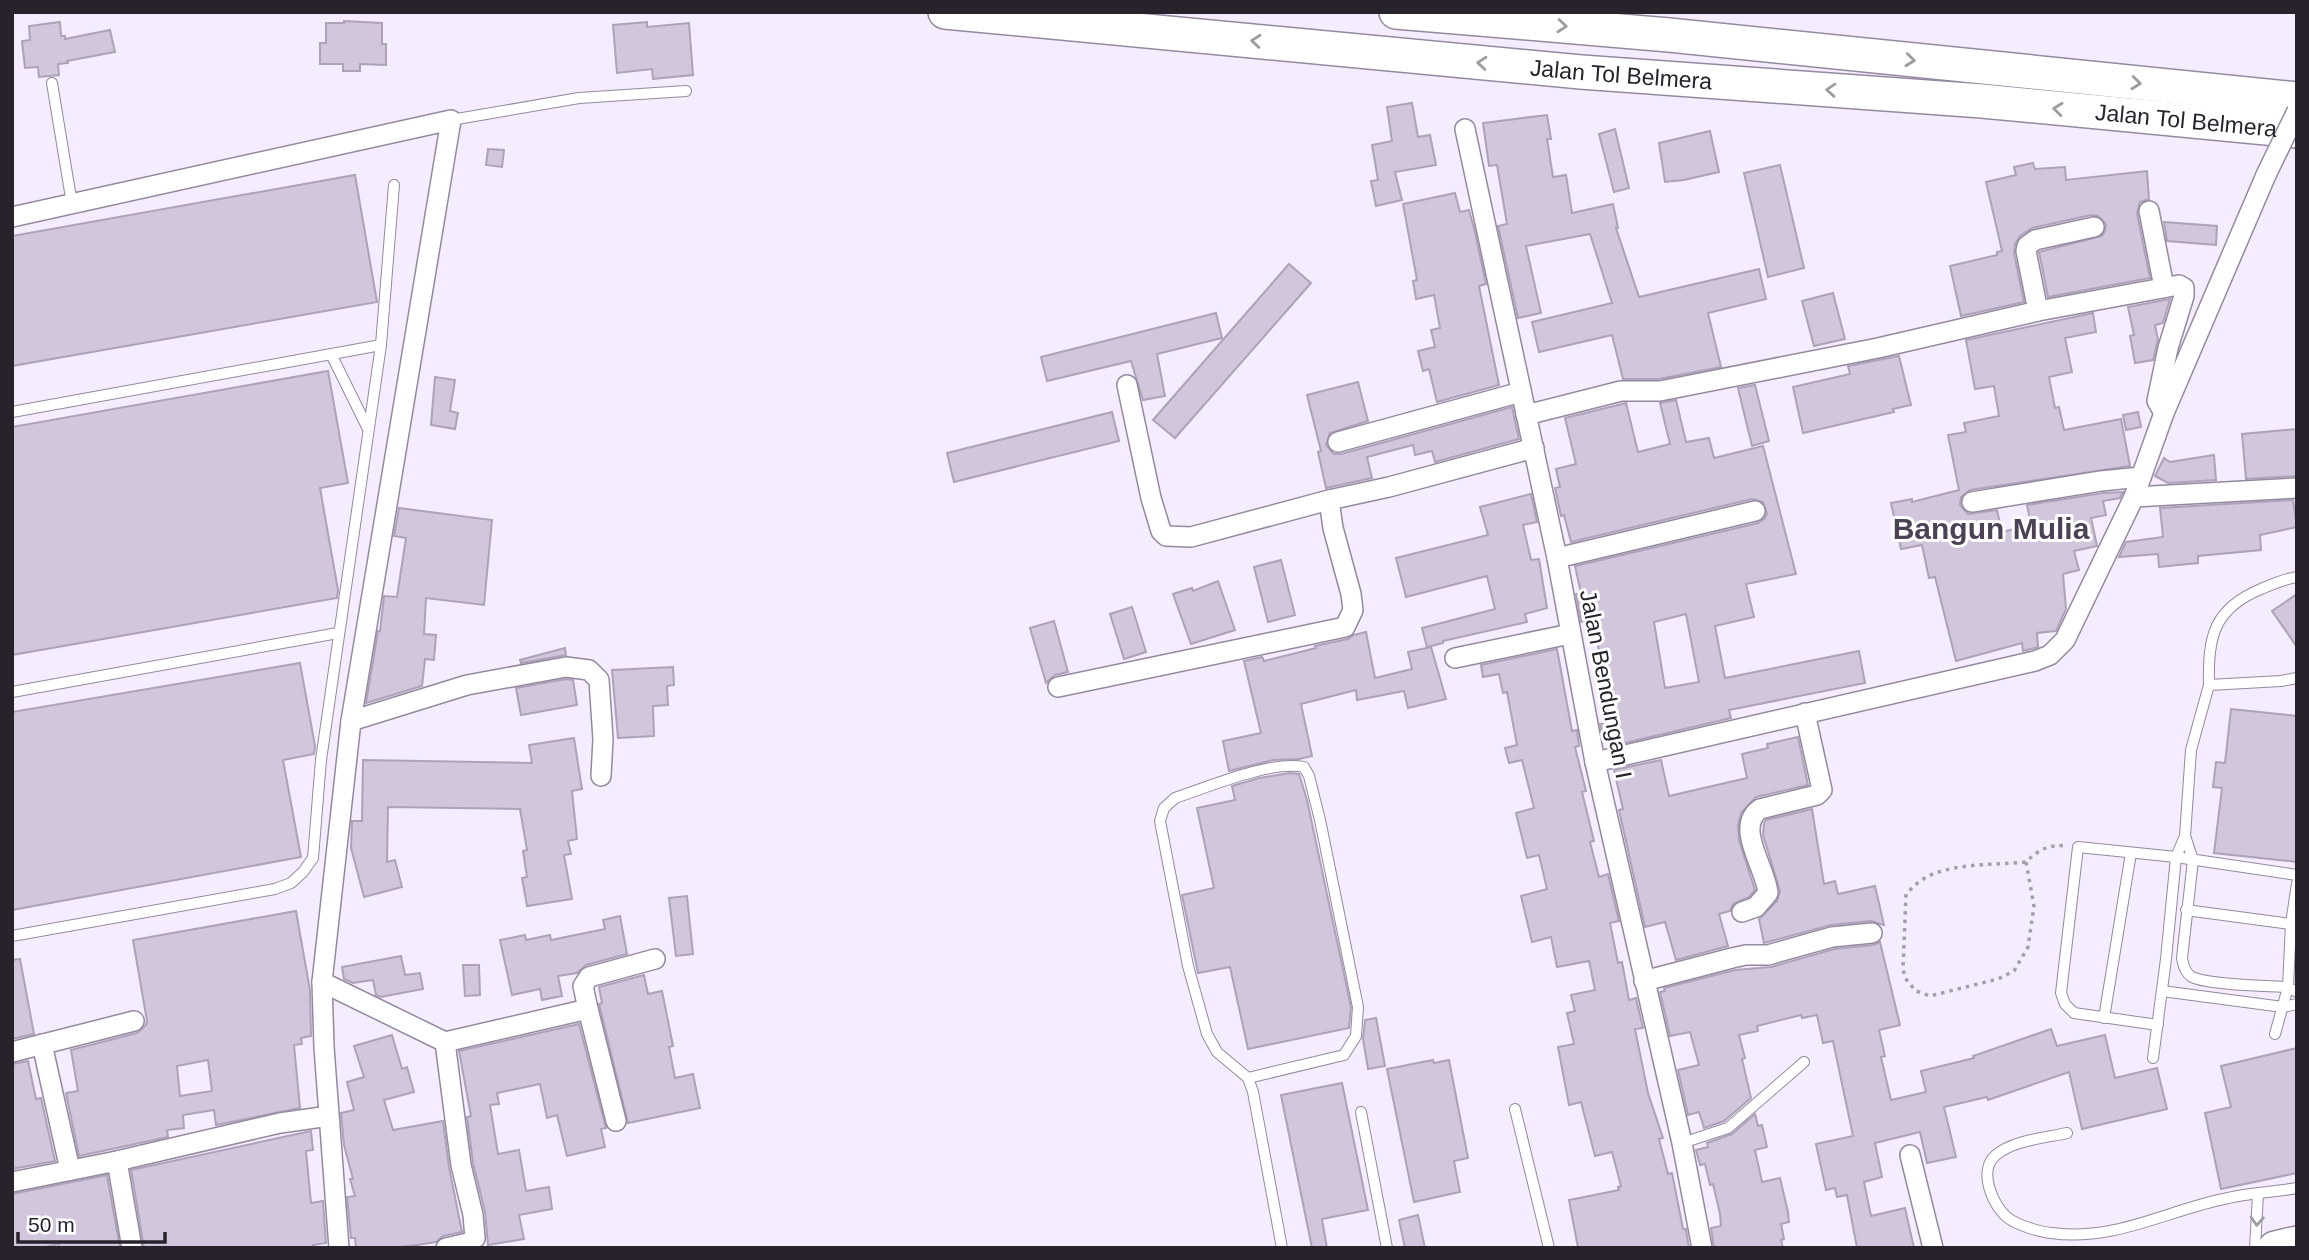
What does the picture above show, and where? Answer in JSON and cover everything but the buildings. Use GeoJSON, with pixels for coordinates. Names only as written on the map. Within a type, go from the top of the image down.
{"type":"FeatureCollection","features":[{"type":"Feature","properties":{"kind":"highway","name":"Jalan Tol Belmera"},"geometry":{"type":"LineString","coordinates":[[945,12],[1581,72],[1982,101],[2297,131]]}},
{"type":"Feature","properties":{"kind":"highway","name":"Jalan Tol Belmera"},"geometry":{"type":"LineString","coordinates":[[1396,12],[1682,37],[2297,99]]}},
{"type":"Feature","properties":{"kind":"highway"},"geometry":{"type":"LineString","coordinates":[[2275,1248],[2297,1243]]}},
{"type":"Feature","properties":{"kind":"street"},"geometry":{"type":"LineString","coordinates":[[1595,762],[2035,661],[2050,655],[2065,640],[2134,496],[2164,413],[2266,175],[2297,111]]}},
{"type":"Feature","properties":{"kind":"street"},"geometry":{"type":"LineString","coordinates":[[12,217],[451,120],[351,721],[322,982],[339,1248]]}},
{"type":"Feature","properties":{"kind":"street","name":"Jalan Bendungan I"},"geometry":{"type":"LineString","coordinates":[[1465,129],[1557,558],[1595,762],[1682,1143],[1702,1248]]}},
{"type":"Feature","properties":{"kind":"street"},"geometry":{"type":"LineString","coordinates":[[2149,211],[2164,287]]}},
{"type":"Feature","properties":{"kind":"street"},"geometry":{"type":"LineString","coordinates":[[2038,312],[2026,251],[2028,246],[2035,240],[2094,227]]}},
{"type":"Feature","properties":{"kind":"street"},"geometry":{"type":"LineString","coordinates":[[1526,415],[1621,391],[1660,391],[2179,285],[2185,291],[2157,401],[2164,413]]}},
{"type":"Feature","properties":{"kind":"street"},"geometry":{"type":"LineString","coordinates":[[1127,385],[1150,498],[1161,531],[1166,536],[1191,537],[1534,448]]}},
{"type":"Feature","properties":{"kind":"street"},"geometry":{"type":"LineString","coordinates":[[1338,442],[1521,392]]}},
{"type":"Feature","properties":{"kind":"street"},"geometry":{"type":"LineString","coordinates":[[1972,502],[2141,477]]}},
{"type":"Feature","properties":{"kind":"street"},"geometry":{"type":"LineString","coordinates":[[2134,496],[2297,488]]}},
{"type":"Feature","properties":{"kind":"street"},"geometry":{"type":"LineString","coordinates":[[1058,687],[1345,627],[1353,610],[1351,594],[1333,528],[1329,500]]}},
{"type":"Feature","properties":{"kind":"street"},"geometry":{"type":"LineString","coordinates":[[1557,558],[1755,511]]}},
{"type":"Feature","properties":{"kind":"street"},"geometry":{"type":"LineString","coordinates":[[1455,658],[1570,634]]}},
{"type":"Feature","properties":{"kind":"street"},"geometry":{"type":"LineString","coordinates":[[351,721],[467,685],[566,667],[589,670],[599,680],[603,739],[601,776]]}},
{"type":"Feature","properties":{"kind":"street"},"geometry":{"type":"LineString","coordinates":[[1742,912],[1756,907],[1768,894],[1766,879],[1754,849],[1749,826],[1752,814],[1760,809],[1817,795],[1822,790],[1805,713]]}},
{"type":"Feature","properties":{"kind":"street"},"geometry":{"type":"LineString","coordinates":[[1644,981],[1746,955],[1768,955],[1832,937],[1872,933]]}},
{"type":"Feature","properties":{"kind":"street"},"geometry":{"type":"LineString","coordinates":[[616,1121],[583,986],[589,977],[656,959]]}},
{"type":"Feature","properties":{"kind":"street"},"geometry":{"type":"LineString","coordinates":[[322,982],[444,1042],[588,1010]]}},
{"type":"Feature","properties":{"kind":"street"},"geometry":{"type":"LineString","coordinates":[[12,1052],[134,1021]]}},
{"type":"Feature","properties":{"kind":"street"},"geometry":{"type":"LineString","coordinates":[[444,1042],[461,1166],[473,1215],[475,1238],[468,1243],[446,1248]]}},
{"type":"Feature","properties":{"kind":"street"},"geometry":{"type":"LineString","coordinates":[[42,1044],[70,1170]]}},
{"type":"Feature","properties":{"kind":"street"},"geometry":{"type":"LineString","coordinates":[[12,1182],[319,1115],[329,1116]]}},
{"type":"Feature","properties":{"kind":"street"},"geometry":{"type":"LineString","coordinates":[[1910,1155],[1933,1248]]}},
{"type":"Feature","properties":{"kind":"street"},"geometry":{"type":"LineString","coordinates":[[117,1161],[132,1248]]}},
{"type":"Feature","properties":{"kind":"lane"},"geometry":{"type":"LineString","coordinates":[[52,83],[72,204]]}},
{"type":"Feature","properties":{"kind":"lane"},"geometry":{"type":"LineString","coordinates":[[451,120],[579,99],[686,91]]}},
{"type":"Feature","properties":{"kind":"lane"},"geometry":{"type":"LineString","coordinates":[[12,936],[275,889],[291,883],[313,859],[321,760],[381,345],[394,185]]}},
{"type":"Feature","properties":{"kind":"lane"},"geometry":{"type":"LineString","coordinates":[[12,412],[381,345]]}},
{"type":"Feature","properties":{"kind":"lane"},"geometry":{"type":"LineString","coordinates":[[331,354],[368,430]]}},
{"type":"Feature","properties":{"kind":"lane"},"geometry":{"type":"LineString","coordinates":[[2153,1058],[2175,857],[2185,835],[2191,750],[2209,685],[2208,653],[2214,629],[2229,607],[2247,595],[2287,578],[2297,577]]}},
{"type":"Feature","properties":{"kind":"lane"},"geometry":{"type":"LineString","coordinates":[[12,692],[338,633]]}},
{"type":"Feature","properties":{"kind":"lane"},"geometry":{"type":"LineString","coordinates":[[2209,685],[2297,678]]}},
{"type":"Feature","properties":{"kind":"lane"},"geometry":{"type":"LineString","coordinates":[[1248,1077],[1344,1055],[1356,1036],[1357,1007],[1320,820],[1304,766],[1290,764],[1175,797],[1164,808],[1160,821],[1188,966],[1207,1034],[1217,1052],[1248,1077],[1253,1092],[1282,1248]]}},
{"type":"Feature","properties":{"kind":"lane"},"geometry":{"type":"LineString","coordinates":[[2185,835],[2193,860],[2182,958],[2186,972],[2193,977],[2214,981],[2292,990]]}},
{"type":"Feature","properties":{"kind":"lane"},"geometry":{"type":"LineString","coordinates":[[2158,1025],[2074,1013],[2065,1004],[2061,993],[2078,847],[2175,857],[2297,875]]}},
{"type":"Feature","properties":{"kind":"lane"},"geometry":{"type":"LineString","coordinates":[[2104,1018],[2131,853]]}},
{"type":"Feature","properties":{"kind":"lane"},"geometry":{"type":"LineString","coordinates":[[2275,1034],[2283,1007],[2292,990],[2291,924],[2297,883]]}},
{"type":"Feature","properties":{"kind":"lane"},"geometry":{"type":"LineString","coordinates":[[2186,910],[2291,924]]}},
{"type":"Feature","properties":{"kind":"lane"},"geometry":{"type":"LineString","coordinates":[[2162,991],[2283,1007],[2297,1004]]}},
{"type":"Feature","properties":{"kind":"lane"},"geometry":{"type":"LineString","coordinates":[[1682,1143],[1728,1128],[1804,1062]]}},
{"type":"Feature","properties":{"kind":"lane"},"geometry":{"type":"LineString","coordinates":[[1515,1109],[1549,1248]]}},
{"type":"Feature","properties":{"kind":"lane"},"geometry":{"type":"LineString","coordinates":[[1361,1112],[1387,1248]]}},
{"type":"Feature","properties":{"kind":"lane"},"geometry":{"type":"LineString","coordinates":[[2067,1133],[2007,1148],[1990,1161],[1988,1169],[1992,1196],[2011,1220],[2050,1233],[2091,1235],[2120,1231],[2154,1218],[2229,1197],[2297,1188]]}},
{"type":"Feature","properties":{"kind":"lane"},"geometry":{"type":"LineString","coordinates":[[2255,1248],[2258,1194]]}},
{"type":"Feature","properties":{"kind":"path"},"geometry":{"type":"LineString","coordinates":[[2026,862],[2034,906],[2028,947],[2014,971],[1998,979],[1930,996],[1916,990],[1905,978],[1903,968],[1906,894],[1920,880],[1933,873],[1957,868],[2026,862],[2037,851],[2047,847],[2078,847]]}},
{"type":"Feature","properties":{"kind":"district","name":"Bangun Mulia"},"geometry":{"type":"Point","coordinates":[1991,529]}}]}
